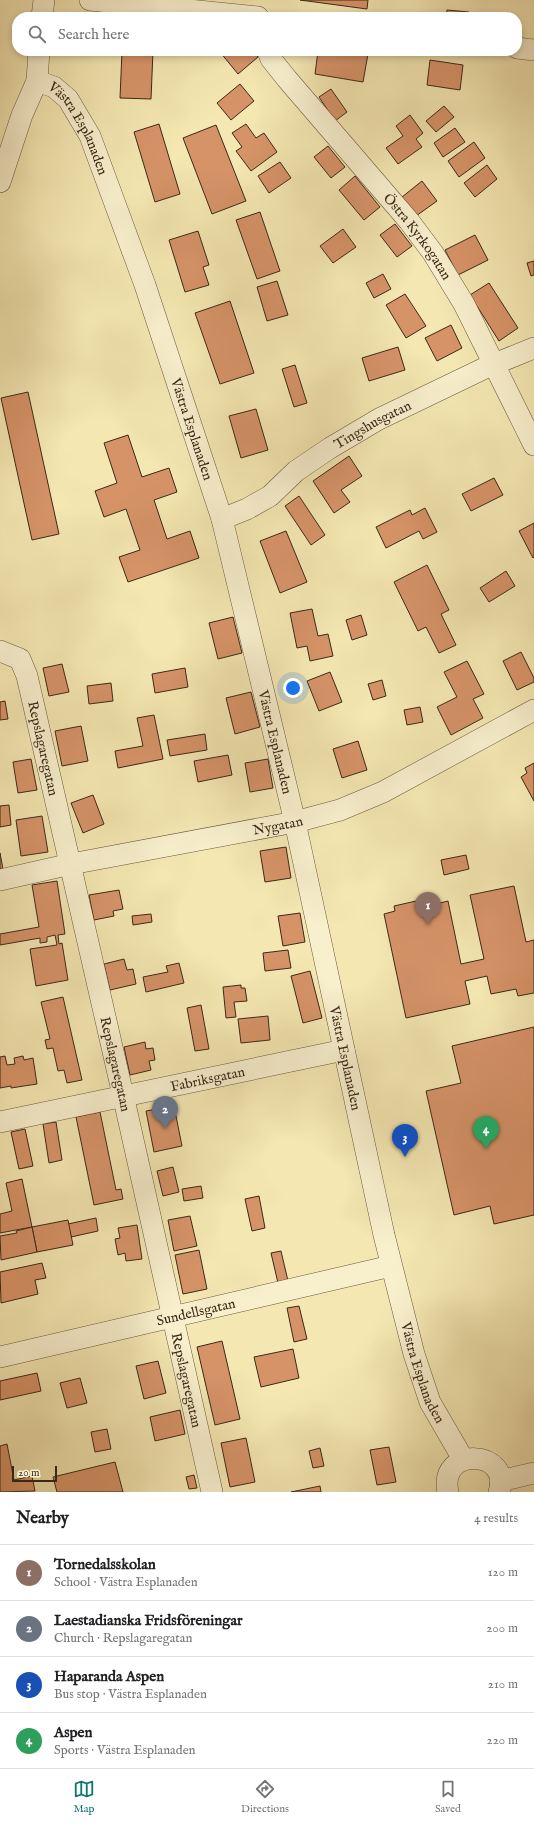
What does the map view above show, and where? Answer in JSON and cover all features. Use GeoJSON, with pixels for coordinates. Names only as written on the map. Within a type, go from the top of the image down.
{"type":"FeatureCollection","features":[{"type":"Feature","properties":{"kind":"street"},"geometry":{"type":"LineString","coordinates":[[43,12],[44,0]]}},
{"type":"Feature","properties":{"kind":"street"},"geometry":{"type":"LineString","coordinates":[[90,0],[209,12]]}},
{"type":"Feature","properties":{"kind":"street"},"geometry":{"type":"LineString","coordinates":[[522,49],[534,50]]}},
{"type":"Feature","properties":{"kind":"street","name":"Västra Esplanaden"},"geometry":{"type":"LineString","coordinates":[[39,56],[37,81],[54,87],[68,99],[90,136],[145,285],[222,519],[295,822],[391,1266],[425,1391],[463,1459]]}},
{"type":"Feature","properties":{"kind":"street","name":"Östra Kyrkogatan"},"geometry":{"type":"LineString","coordinates":[[270,56],[287,79],[409,222],[433,253],[464,304],[534,445]]}},
{"type":"Feature","properties":{"kind":"street"},"geometry":{"type":"LineString","coordinates":[[0,182],[22,115],[37,81]]}},
{"type":"Feature","properties":{"kind":"street","name":"Tingshusgatan"},"geometry":{"type":"LineString","coordinates":[[222,519],[246,509],[270,496],[296,472],[330,448],[379,419],[494,364],[534,348]]}},
{"type":"Feature","properties":{"kind":"street","name":"Repslagaregatan"},"geometry":{"type":"LineString","coordinates":[[0,651],[12,654],[23,663],[71,864],[174,1317],[212,1492]]}},
{"type":"Feature","properties":{"kind":"street","name":"Nygatan"},"geometry":{"type":"LineString","coordinates":[[0,880],[71,864],[295,822],[340,810],[383,792],[534,710]]}},
{"type":"Feature","properties":{"kind":"street","name":"Fabriksgatan"},"geometry":{"type":"LineString","coordinates":[[0,1122],[123,1095],[344,1050]]}},
{"type":"Feature","properties":{"kind":"street","name":"Sundellsgatan"},"geometry":{"type":"LineString","coordinates":[[0,1357],[391,1266]]}},
{"type":"Feature","properties":{"kind":"street"},"geometry":{"type":"LineString","coordinates":[[448,1492],[450,1472],[463,1459],[474,1457],[489,1462],[498,1474],[500,1486],[534,1473]]}},
{"type":"Feature","properties":{"kind":"building"},"geometry":{"type":"Polygon","coordinates":[[[300,0],[368,0],[367,9],[300,0]]]}},
{"type":"Feature","properties":{"kind":"building"},"geometry":{"type":"Polygon","coordinates":[[[447,10],[469,12],[447,12],[447,10]]]}},
{"type":"Feature","properties":{"kind":"building"},"geometry":{"type":"Polygon","coordinates":[[[122,56],[153,56],[151,99],[120,98],[122,56]]]}},
{"type":"Feature","properties":{"kind":"building"},"geometry":{"type":"Polygon","coordinates":[[[223,56],[257,56],[258,57],[238,74],[223,56]]]}},
{"type":"Feature","properties":{"kind":"building"},"geometry":{"type":"Polygon","coordinates":[[[317,56],[368,56],[363,82],[315,74],[317,56]]]}},
{"type":"Feature","properties":{"kind":"building"},"geometry":{"type":"Polygon","coordinates":[[[430,60],[463,65],[460,90],[427,85],[430,60]]]}},
{"type":"Feature","properties":{"kind":"building"},"geometry":{"type":"Polygon","coordinates":[[[240,84],[254,101],[231,120],[217,103],[240,84]]]}},
{"type":"Feature","properties":{"kind":"building"},"geometry":{"type":"Polygon","coordinates":[[[331,89],[347,112],[335,121],[319,97],[331,89]]]}},
{"type":"Feature","properties":{"kind":"building"},"geometry":{"type":"Polygon","coordinates":[[[444,106],[454,117],[436,132],[426,121],[444,106]]]}},
{"type":"Feature","properties":{"kind":"building"},"geometry":{"type":"Polygon","coordinates":[[[410,115],[423,133],[416,139],[422,147],[398,164],[386,148],[403,136],[396,126],[410,115]]]}},
{"type":"Feature","properties":{"kind":"building"},"geometry":{"type":"Polygon","coordinates":[[[159,124],[180,194],[155,202],[134,132],[159,124]]]}},
{"type":"Feature","properties":{"kind":"building"},"geometry":{"type":"Polygon","coordinates":[[[246,124],[256,138],[264,133],[277,152],[251,171],[236,151],[242,147],[232,133],[246,124]]]}},
{"type":"Feature","properties":{"kind":"building"},"geometry":{"type":"Polygon","coordinates":[[[216,125],[246,201],[212,214],[183,138],[216,125]]]}},
{"type":"Feature","properties":{"kind":"building"},"geometry":{"type":"Polygon","coordinates":[[[455,128],[465,142],[443,157],[434,143],[455,128]]]}},
{"type":"Feature","properties":{"kind":"building"},"geometry":{"type":"Polygon","coordinates":[[[474,142],[485,158],[459,177],[448,161],[474,142]]]}},
{"type":"Feature","properties":{"kind":"building"},"geometry":{"type":"Polygon","coordinates":[[[328,146],[345,167],[331,178],[314,157],[328,146]]]}},
{"type":"Feature","properties":{"kind":"building"},"geometry":{"type":"Polygon","coordinates":[[[280,162],[291,178],[269,193],[258,176],[280,162]]]}},
{"type":"Feature","properties":{"kind":"building"},"geometry":{"type":"Polygon","coordinates":[[[487,165],[497,179],[475,197],[464,183],[487,165]]]}},
{"type":"Feature","properties":{"kind":"building"},"geometry":{"type":"Polygon","coordinates":[[[355,176],[380,207],[364,220],[339,190],[355,176]]]}},
{"type":"Feature","properties":{"kind":"building"},"geometry":{"type":"Polygon","coordinates":[[[422,181],[437,201],[416,216],[402,197],[422,181]]]}},
{"type":"Feature","properties":{"kind":"building"},"geometry":{"type":"Polygon","coordinates":[[[260,212],[280,271],[257,279],[236,220],[260,212]]]}},
{"type":"Feature","properties":{"kind":"building"},"geometry":{"type":"Polygon","coordinates":[[[395,224],[412,246],[397,257],[380,235],[395,224]]]}},
{"type":"Feature","properties":{"kind":"building"},"geometry":{"type":"Polygon","coordinates":[[[343,229],[356,247],[333,263],[320,246],[343,229]]]}},
{"type":"Feature","properties":{"kind":"building"},"geometry":{"type":"Polygon","coordinates":[[[198,231],[209,265],[203,267],[209,285],[185,292],[169,240],[198,231]]]}},
{"type":"Feature","properties":{"kind":"building"},"geometry":{"type":"Polygon","coordinates":[[[475,235],[488,260],[458,275],[445,250],[475,235]]]}},
{"type":"Feature","properties":{"kind":"building"},"geometry":{"type":"Polygon","coordinates":[[[534,261],[534,275],[531,276],[527,263],[534,261]]]}},
{"type":"Feature","properties":{"kind":"building"},"geometry":{"type":"Polygon","coordinates":[[[383,274],[391,289],[374,298],[366,283],[383,274]]]}},
{"type":"Feature","properties":{"kind":"building"},"geometry":{"type":"Polygon","coordinates":[[[277,281],[288,315],[267,321],[257,287],[277,281]]]}},
{"type":"Feature","properties":{"kind":"building"},"geometry":{"type":"Polygon","coordinates":[[[489,283],[518,328],[499,341],[470,295],[489,283]]]}},
{"type":"Feature","properties":{"kind":"building"},"geometry":{"type":"Polygon","coordinates":[[[405,294],[426,326],[406,338],[386,305],[405,294]]]}},
{"type":"Feature","properties":{"kind":"building"},"geometry":{"type":"Polygon","coordinates":[[[230,301],[254,373],[220,384],[195,313],[230,301]]]}},
{"type":"Feature","properties":{"kind":"building"},"geometry":{"type":"Polygon","coordinates":[[[451,325],[462,348],[437,361],[425,338],[451,325]]]}},
{"type":"Feature","properties":{"kind":"building"},"geometry":{"type":"Polygon","coordinates":[[[398,347],[405,370],[369,381],[362,358],[398,347]]]}},
{"type":"Feature","properties":{"kind":"building"},"geometry":{"type":"Polygon","coordinates":[[[295,365],[307,403],[294,407],[282,369],[295,365]]]}},
{"type":"Feature","properties":{"kind":"building"},"geometry":{"type":"Polygon","coordinates":[[[28,392],[59,534],[32,540],[1,398],[28,392]]]}},
{"type":"Feature","properties":{"kind":"building"},"geometry":{"type":"Polygon","coordinates":[[[256,409],[268,450],[241,458],[229,416],[256,409]]]}},
{"type":"Feature","properties":{"kind":"building"},"geometry":{"type":"Polygon","coordinates":[[[128,435],[142,477],[169,468],[177,492],[154,500],[167,539],[190,531],[199,558],[128,582],[119,557],[140,550],[126,509],[104,517],[95,491],[117,483],[104,443],[128,435]]]}},
{"type":"Feature","properties":{"kind":"building"},"geometry":{"type":"Polygon","coordinates":[[[349,456],[362,476],[341,490],[350,502],[334,513],[313,481],[349,456]]]}},
{"type":"Feature","properties":{"kind":"building"},"geometry":{"type":"Polygon","coordinates":[[[494,478],[503,495],[471,511],[462,494],[494,478]]]}},
{"type":"Feature","properties":{"kind":"building"},"geometry":{"type":"Polygon","coordinates":[[[299,496],[325,535],[311,545],[285,506],[299,496]]]}},
{"type":"Feature","properties":{"kind":"building"},"geometry":{"type":"Polygon","coordinates":[[[425,508],[437,532],[423,539],[419,531],[386,548],[376,527],[410,510],[412,515],[425,508]]]}},
{"type":"Feature","properties":{"kind":"building"},"geometry":{"type":"Polygon","coordinates":[[[534,523],[534,557],[533,558],[519,531],[534,523]]]}},
{"type":"Feature","properties":{"kind":"building"},"geometry":{"type":"Polygon","coordinates":[[[286,531],[307,582],[280,593],[260,541],[286,531]]]}},
{"type":"Feature","properties":{"kind":"building"},"geometry":{"type":"Polygon","coordinates":[[[427,565],[449,610],[441,614],[456,645],[439,653],[426,627],[418,631],[394,582],[427,565]]]}},
{"type":"Feature","properties":{"kind":"building"},"geometry":{"type":"Polygon","coordinates":[[[506,571],[515,586],[489,602],[480,588],[506,571]]]}},
{"type":"Feature","properties":{"kind":"building"},"geometry":{"type":"Polygon","coordinates":[[[312,609],[318,636],[328,634],[333,656],[310,661],[307,646],[297,648],[290,613],[312,609]]]}},
{"type":"Feature","properties":{"kind":"building"},"geometry":{"type":"Polygon","coordinates":[[[361,615],[367,635],[352,640],[346,620],[361,615]]]}},
{"type":"Feature","properties":{"kind":"building"},"geometry":{"type":"Polygon","coordinates":[[[233,617],[242,653],[218,659],[209,623],[233,617]]]}},
{"type":"Feature","properties":{"kind":"building"},"geometry":{"type":"Polygon","coordinates":[[[521,652],[534,678],[534,682],[517,690],[503,661],[521,652]]]}},
{"type":"Feature","properties":{"kind":"building"},"geometry":{"type":"Polygon","coordinates":[[[467,661],[484,694],[473,699],[483,718],[451,735],[437,707],[457,697],[444,672],[467,661]]]}},
{"type":"Feature","properties":{"kind":"building"},"geometry":{"type":"Polygon","coordinates":[[[62,664],[69,692],[49,696],[43,668],[62,664]]]}},
{"type":"Feature","properties":{"kind":"building"},"geometry":{"type":"Polygon","coordinates":[[[185,668],[188,687],[155,693],[152,674],[185,668]]]}},
{"type":"Feature","properties":{"kind":"building"},"geometry":{"type":"Polygon","coordinates":[[[330,672],[342,702],[319,711],[307,681],[330,672]]]}},
{"type":"Feature","properties":{"kind":"building"},"geometry":{"type":"Polygon","coordinates":[[[382,680],[386,696],[373,700],[368,684],[382,680]]]}},
{"type":"Feature","properties":{"kind":"building"},"geometry":{"type":"Polygon","coordinates":[[[111,683],[113,701],[89,704],[87,686],[111,683]]]}},
{"type":"Feature","properties":{"kind":"building"},"geometry":{"type":"Polygon","coordinates":[[[251,692],[260,727],[235,734],[226,698],[251,692]]]}},
{"type":"Feature","properties":{"kind":"building"},"geometry":{"type":"Polygon","coordinates":[[[5,701],[8,719],[0,720],[0,702],[5,701]]]}},
{"type":"Feature","properties":{"kind":"building"},"geometry":{"type":"Polygon","coordinates":[[[420,707],[423,722],[407,725],[404,710],[420,707]]]}},
{"type":"Feature","properties":{"kind":"building"},"geometry":{"type":"Polygon","coordinates":[[[154,715],[163,759],[118,768],[115,751],[143,746],[137,718],[154,715]]]}},
{"type":"Feature","properties":{"kind":"building"},"geometry":{"type":"Polygon","coordinates":[[[81,726],[88,761],[62,766],[55,731],[81,726]]]}},
{"type":"Feature","properties":{"kind":"building"},"geometry":{"type":"Polygon","coordinates":[[[205,734],[207,750],[170,756],[167,740],[205,734]]]}},
{"type":"Feature","properties":{"kind":"building"},"geometry":{"type":"Polygon","coordinates":[[[358,741],[367,770],[342,778],[333,749],[358,741]]]}},
{"type":"Feature","properties":{"kind":"building"},"geometry":{"type":"Polygon","coordinates":[[[228,755],[232,775],[198,782],[194,761],[228,755]]]}},
{"type":"Feature","properties":{"kind":"building"},"geometry":{"type":"Polygon","coordinates":[[[31,759],[37,790],[18,793],[13,762],[31,759]]]}},
{"type":"Feature","properties":{"kind":"building"},"geometry":{"type":"Polygon","coordinates":[[[268,759],[273,788],[250,792],[245,763],[268,759]]]}},
{"type":"Feature","properties":{"kind":"building"},"geometry":{"type":"Polygon","coordinates":[[[534,763],[534,801],[521,777],[527,773],[525,768],[534,763]]]}},
{"type":"Feature","properties":{"kind":"building"},"geometry":{"type":"Polygon","coordinates":[[[93,795],[104,824],[83,833],[71,803],[93,795]]]}},
{"type":"Feature","properties":{"kind":"building"},"geometry":{"type":"Polygon","coordinates":[[[9,805],[11,825],[0,827],[0,806],[9,805]]]}},
{"type":"Feature","properties":{"kind":"building"},"geometry":{"type":"Polygon","coordinates":[[[42,816],[48,852],[21,856],[16,820],[42,816]]]}},
{"type":"Feature","properties":{"kind":"building"},"geometry":{"type":"Polygon","coordinates":[[[286,847],[291,878],[265,882],[260,851],[286,847]]]}},
{"type":"Feature","properties":{"kind":"building"},"geometry":{"type":"Polygon","coordinates":[[[0,853],[3,869],[0,869],[0,853]]]}},
{"type":"Feature","properties":{"kind":"building"},"geometry":{"type":"Polygon","coordinates":[[[466,855],[469,869],[444,875],[441,860],[466,855]]]}},
{"type":"Feature","properties":{"kind":"building"},"geometry":{"type":"Polygon","coordinates":[[[57,881],[65,934],[58,935],[59,944],[62,943],[68,980],[36,986],[30,949],[57,945],[55,935],[47,937],[47,942],[40,943],[40,938],[0,945],[0,934],[39,927],[32,885],[57,881]]]}},
{"type":"Feature","properties":{"kind":"building"},"geometry":{"type":"Polygon","coordinates":[[[514,886],[526,942],[534,940],[534,993],[518,996],[516,989],[491,994],[487,976],[465,981],[470,1004],[406,1018],[384,914],[395,911],[394,906],[434,897],[436,904],[448,901],[461,964],[484,959],[470,895],[514,886]]]}},
{"type":"Feature","properties":{"kind":"building"},"geometry":{"type":"Polygon","coordinates":[[[119,890],[123,909],[113,911],[114,916],[94,920],[89,895],[119,890]]]}},
{"type":"Feature","properties":{"kind":"building"},"geometry":{"type":"Polygon","coordinates":[[[300,913],[305,942],[283,946],[278,916],[300,913]]]}},
{"type":"Feature","properties":{"kind":"building"},"geometry":{"type":"Polygon","coordinates":[[[151,914],[152,922],[133,925],[132,916],[151,914]]]}},
{"type":"Feature","properties":{"kind":"building"},"geometry":{"type":"Polygon","coordinates":[[[288,950],[291,968],[265,971],[263,953],[288,950]]]}},
{"type":"Feature","properties":{"kind":"building"},"geometry":{"type":"Polygon","coordinates":[[[124,959],[127,970],[133,969],[136,984],[110,990],[104,964],[124,959]]]}},
{"type":"Feature","properties":{"kind":"building"},"geometry":{"type":"Polygon","coordinates":[[[179,963],[184,983],[146,992],[143,977],[168,972],[166,966],[179,963]]]}},
{"type":"Feature","properties":{"kind":"building"},"geometry":{"type":"Polygon","coordinates":[[[310,971],[322,1018],[303,1023],[291,976],[310,971]]]}},
{"type":"Feature","properties":{"kind":"building"},"geometry":{"type":"Polygon","coordinates":[[[241,985],[241,988],[245,988],[247,1001],[234,1002],[236,1017],[226,1018],[223,987],[241,985]]]}},
{"type":"Feature","properties":{"kind":"building"},"geometry":{"type":"Polygon","coordinates":[[[63,997],[82,1080],[67,1083],[64,1070],[58,1071],[53,1048],[47,1049],[45,1040],[50,1039],[41,1002],[63,997]]]}},
{"type":"Feature","properties":{"kind":"building"},"geometry":{"type":"Polygon","coordinates":[[[201,1005],[209,1049],[195,1051],[187,1008],[201,1005]]]}},
{"type":"Feature","properties":{"kind":"building"},"geometry":{"type":"Polygon","coordinates":[[[268,1016],[270,1040],[241,1043],[238,1019],[268,1016]]]}},
{"type":"Feature","properties":{"kind":"building"},"geometry":{"type":"Polygon","coordinates":[[[534,1027],[534,1215],[494,1224],[490,1206],[454,1215],[426,1091],[461,1083],[452,1046],[534,1027]]]}},
{"type":"Feature","properties":{"kind":"building"},"geometry":{"type":"Polygon","coordinates":[[[145,1042],[146,1049],[153,1048],[155,1060],[149,1061],[151,1070],[130,1075],[124,1047],[145,1042]]]}},
{"type":"Feature","properties":{"kind":"building"},"geometry":{"type":"Polygon","coordinates":[[[5,1056],[7,1065],[15,1064],[14,1058],[23,1056],[24,1060],[33,1058],[37,1084],[0,1088],[0,1057],[5,1056]]]}},
{"type":"Feature","properties":{"kind":"building"},"geometry":{"type":"Polygon","coordinates":[[[174,1106],[182,1146],[154,1152],[146,1111],[174,1106]]]}},
{"type":"Feature","properties":{"kind":"building"},"geometry":{"type":"Polygon","coordinates":[[[100,1112],[116,1190],[121,1189],[123,1199],[94,1205],[76,1117],[100,1112]]]}},
{"type":"Feature","properties":{"kind":"building"},"geometry":{"type":"Polygon","coordinates":[[[56,1122],[62,1160],[49,1163],[43,1124],[56,1122]]]}},
{"type":"Feature","properties":{"kind":"building"},"geometry":{"type":"Polygon","coordinates":[[[25,1129],[33,1166],[19,1169],[11,1132],[25,1129]]]}},
{"type":"Feature","properties":{"kind":"building"},"geometry":{"type":"Polygon","coordinates":[[[173,1167],[179,1192],[163,1196],[157,1171],[173,1167]]]}},
{"type":"Feature","properties":{"kind":"building"},"geometry":{"type":"Polygon","coordinates":[[[22,1179],[32,1227],[0,1233],[0,1214],[12,1211],[6,1183],[22,1179]]]}},
{"type":"Feature","properties":{"kind":"building"},"geometry":{"type":"Polygon","coordinates":[[[201,1186],[203,1198],[184,1201],[182,1189],[201,1186]]]}},
{"type":"Feature","properties":{"kind":"building"},"geometry":{"type":"Polygon","coordinates":[[[259,1196],[265,1228],[252,1231],[245,1199],[259,1196]]]}},
{"type":"Feature","properties":{"kind":"building"},"geometry":{"type":"Polygon","coordinates":[[[190,1216],[197,1246],[174,1251],[168,1220],[190,1216]]]}},
{"type":"Feature","properties":{"kind":"building"},"geometry":{"type":"Polygon","coordinates":[[[96,1218],[98,1231],[71,1237],[68,1224],[96,1218]]]}},
{"type":"Feature","properties":{"kind":"building"},"geometry":{"type":"Polygon","coordinates":[[[68,1220],[73,1245],[37,1252],[32,1227],[68,1220]]]}},
{"type":"Feature","properties":{"kind":"building"},"geometry":{"type":"Polygon","coordinates":[[[137,1225],[142,1259],[126,1261],[125,1253],[118,1255],[115,1239],[120,1238],[118,1228],[137,1225]]]}},
{"type":"Feature","properties":{"kind":"building"},"geometry":{"type":"Polygon","coordinates":[[[32,1227],[37,1252],[1,1260],[0,1236],[17,1233],[16,1231],[32,1227]]]}},
{"type":"Feature","properties":{"kind":"building"},"geometry":{"type":"Polygon","coordinates":[[[199,1250],[207,1289],[183,1294],[175,1255],[199,1250]]]}},
{"type":"Feature","properties":{"kind":"building"},"geometry":{"type":"Polygon","coordinates":[[[281,1251],[288,1281],[278,1283],[271,1253],[281,1251]]]}},
{"type":"Feature","properties":{"kind":"building"},"geometry":{"type":"Polygon","coordinates":[[[42,1263],[46,1278],[35,1280],[38,1294],[1,1303],[0,1272],[42,1263]]]}},
{"type":"Feature","properties":{"kind":"building"},"geometry":{"type":"Polygon","coordinates":[[[299,1306],[307,1339],[294,1342],[287,1308],[299,1306]]]}},
{"type":"Feature","properties":{"kind":"building"},"geometry":{"type":"Polygon","coordinates":[[[222,1341],[240,1419],[215,1425],[197,1347],[222,1341]]]}},
{"type":"Feature","properties":{"kind":"building"},"geometry":{"type":"Polygon","coordinates":[[[293,1349],[299,1378],[261,1387],[254,1357],[293,1349]]]}},
{"type":"Feature","properties":{"kind":"building"},"geometry":{"type":"Polygon","coordinates":[[[158,1361],[166,1393],[144,1399],[136,1366],[158,1361]]]}},
{"type":"Feature","properties":{"kind":"building"},"geometry":{"type":"Polygon","coordinates":[[[37,1373],[41,1391],[0,1400],[0,1381],[37,1373]]]}},
{"type":"Feature","properties":{"kind":"building"},"geometry":{"type":"Polygon","coordinates":[[[80,1378],[87,1403],[67,1408],[60,1383],[80,1378]]]}},
{"type":"Feature","properties":{"kind":"building"},"geometry":{"type":"Polygon","coordinates":[[[180,1410],[185,1434],[155,1441],[150,1417],[180,1410]]]}},
{"type":"Feature","properties":{"kind":"building"},"geometry":{"type":"Polygon","coordinates":[[[107,1429],[111,1449],[95,1452],[91,1432],[107,1429]]]}},
{"type":"Feature","properties":{"kind":"building"},"geometry":{"type":"Polygon","coordinates":[[[246,1438],[255,1482],[230,1487],[221,1443],[246,1438]]]}},
{"type":"Feature","properties":{"kind":"building"},"geometry":{"type":"Polygon","coordinates":[[[7,1444],[14,1480],[32,1476],[35,1491],[0,1492],[0,1446],[7,1444]]]}},
{"type":"Feature","properties":{"kind":"building"},"geometry":{"type":"Polygon","coordinates":[[[389,1447],[396,1482],[377,1485],[370,1450],[389,1447]]]}},
{"type":"Feature","properties":{"kind":"building"},"geometry":{"type":"Polygon","coordinates":[[[320,1448],[324,1466],[313,1468],[309,1451],[320,1448]]]}},
{"type":"Feature","properties":{"kind":"building"},"geometry":{"type":"Polygon","coordinates":[[[115,1462],[123,1492],[57,1492],[53,1477],[115,1462]]]}},
{"type":"Feature","properties":{"kind":"building"},"geometry":{"type":"Polygon","coordinates":[[[194,1475],[197,1488],[189,1489],[186,1477],[194,1475]]]}},
{"type":"Feature","properties":{"kind":"building"},"geometry":{"type":"Polygon","coordinates":[[[320,1486],[321,1492],[291,1492],[320,1486]]]}},
{"type":"Feature","properties":{"kind":"place","name":"Tornedalsskolan"},"geometry":{"type":"Point","coordinates":[428,925]}},
{"type":"Feature","properties":{"kind":"place","name":"Laestadianska Fridsföreningar"},"geometry":{"type":"Point","coordinates":[165,1129]}},
{"type":"Feature","properties":{"kind":"place","name":"Aspen"},"geometry":{"type":"Point","coordinates":[486,1149]}},
{"type":"Feature","properties":{"kind":"place","name":"Haparanda Aspen"},"geometry":{"type":"Point","coordinates":[405,1157]}}]}
